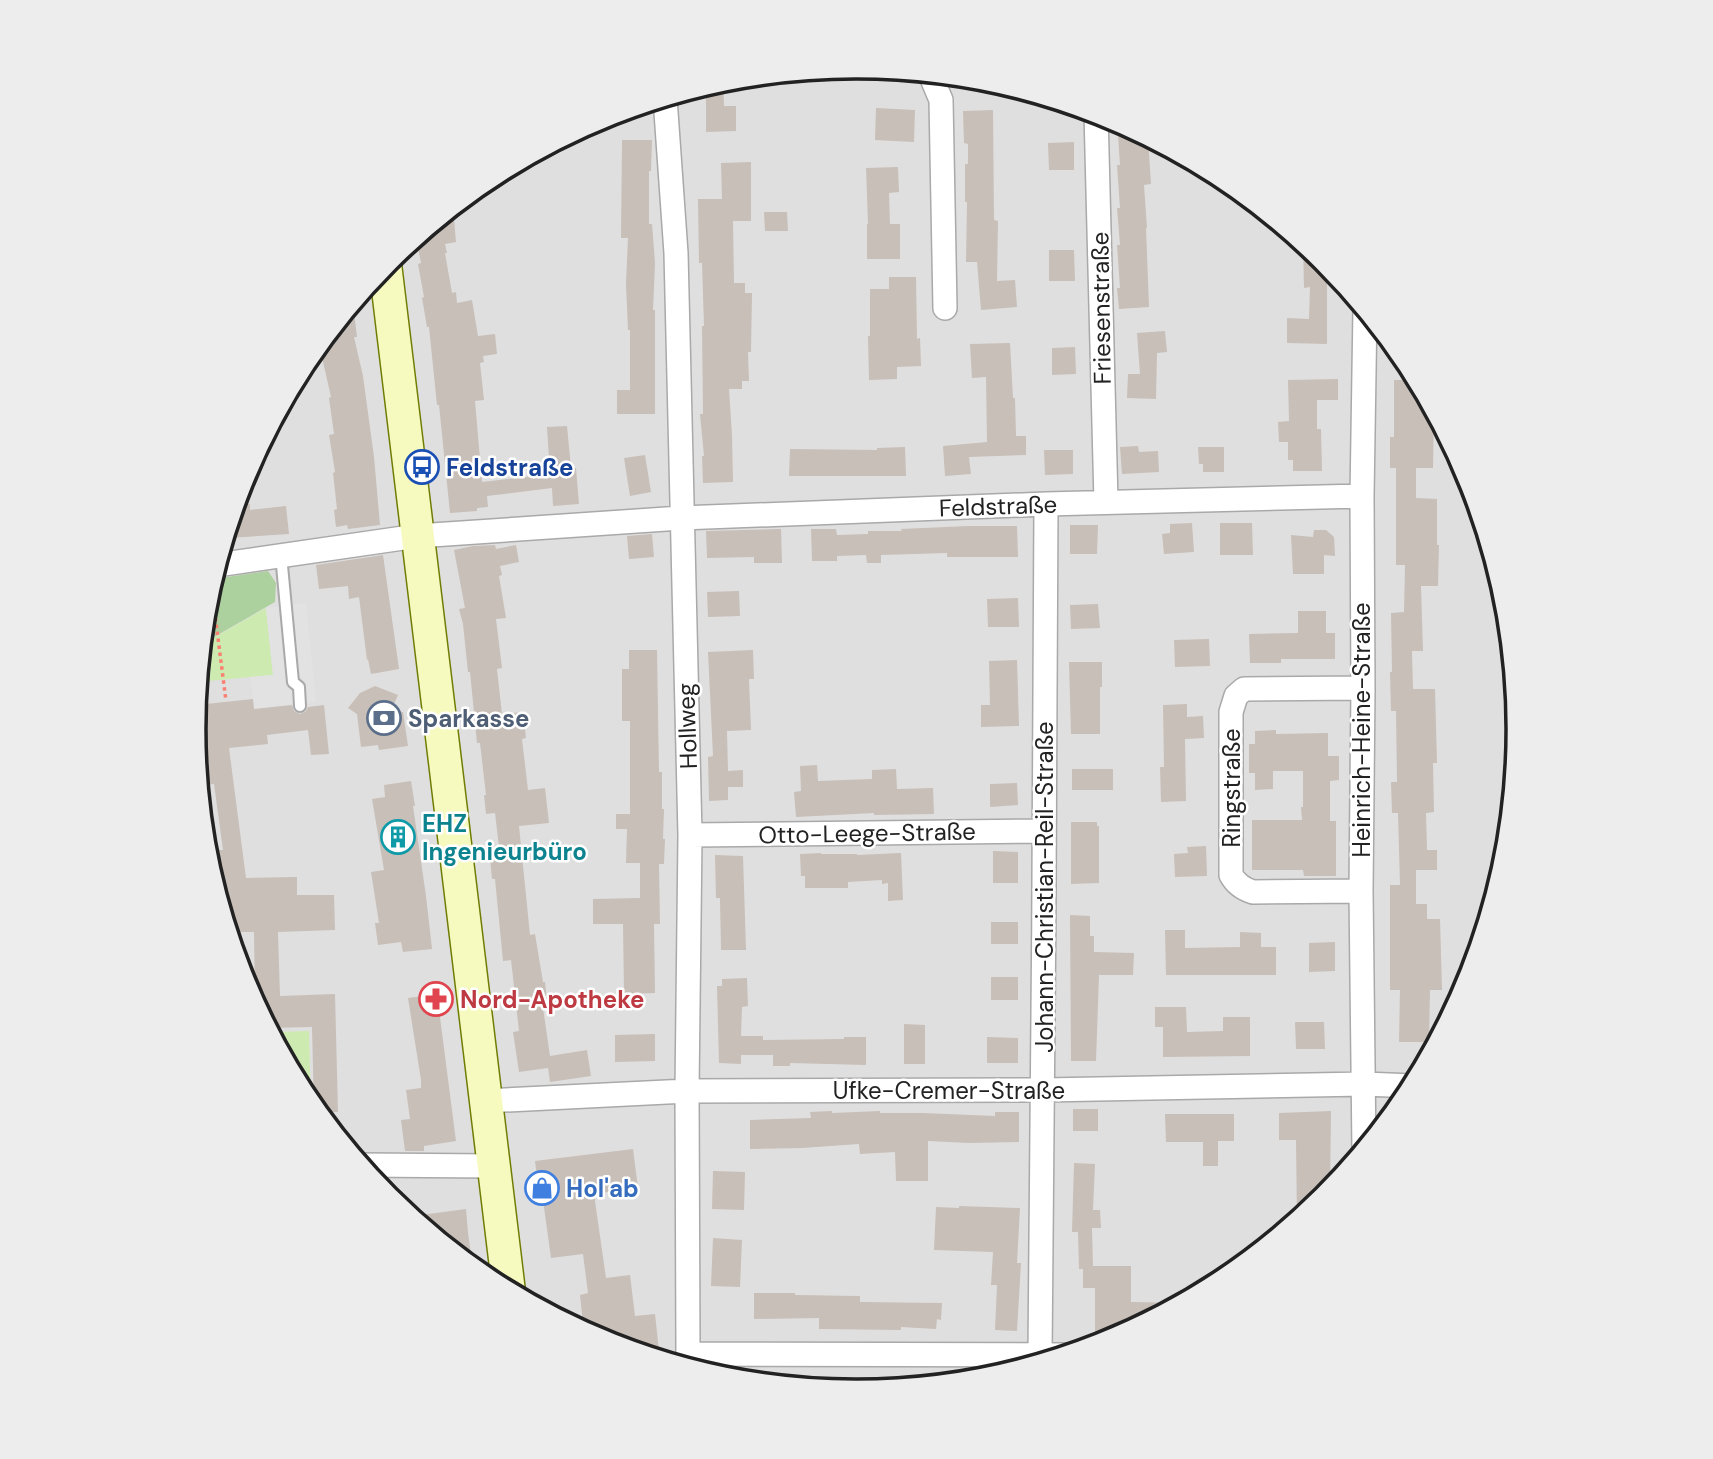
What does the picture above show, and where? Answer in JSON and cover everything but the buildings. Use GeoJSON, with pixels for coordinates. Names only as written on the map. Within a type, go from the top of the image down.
{"type":"FeatureCollection","features":[{"type":"Feature","properties":{"kind":"main road"},"geometry":{"type":"LineString","coordinates":[[387,279],[507,1279]]}},
{"type":"Feature","properties":{"kind":"street"},"geometry":{"type":"LineString","coordinates":[[934,83],[941,100],[945,308]]}},
{"type":"Feature","properties":{"kind":"street","name":"Hollweg"},"geometry":{"type":"LineString","coordinates":[[666,108],[676,253],[690,835],[688,1354],[1026,1358]]}},
{"type":"Feature","properties":{"kind":"street","name":"Friesenstraße"},"geometry":{"type":"LineString","coordinates":[[1097,125],[1106,502]]}},
{"type":"Feature","properties":{"kind":"street","name":"Heinrich-Heine-Straße"},"geometry":{"type":"LineString","coordinates":[[1364,1137],[1360,891],[1365,323]]}},
{"type":"Feature","properties":{"kind":"street","name":"Feldstraße"},"geometry":{"type":"LineString","coordinates":[[227,563],[417,536],[681,518],[1106,502],[1362,496]]}},
{"type":"Feature","properties":{"kind":"street","name":"Johann-Christian-Reil-Straße"},"geometry":{"type":"LineString","coordinates":[[1043,1353],[1046,504]]}},
{"type":"Feature","properties":{"kind":"street","name":"Ringstraße"},"geometry":{"type":"LineString","coordinates":[[1360,891],[1252,892],[1234,881],[1231,875],[1231,712],[1236,696],[1244,689],[1363,688]]}},
{"type":"Feature","properties":{"kind":"street","name":"Otto-Leege-Straße"},"geometry":{"type":"LineString","coordinates":[[690,835],[1043,831]]}},
{"type":"Feature","properties":{"kind":"street","name":"Ufke-Cremer-Straße"},"geometry":{"type":"LineString","coordinates":[[485,1101],[687,1091],[1401,1085]]}},
{"type":"Feature","properties":{"kind":"street"},"geometry":{"type":"LineString","coordinates":[[372,1164],[494,1166]]}},
{"type":"Feature","properties":{"kind":"lane"},"geometry":{"type":"LineString","coordinates":[[281,555],[293,682],[299,687],[300,706]]}},
{"type":"Feature","properties":{"kind":"path"},"geometry":{"type":"LineString","coordinates":[[215,618],[226,701]]}},
{"type":"Feature","properties":{"kind":"shaded area"},"geometry":{"type":"Polygon","coordinates":[[[814,80],[899,80],[941,84],[983,91],[1066,113],[1106,128],[1182,166],[1218,188],[1286,240],[1346,300],[1373,333],[1398,368],[1440,442],[1458,480],[1485,561],[1502,645],[1506,687],[1506,772],[1502,814],[1495,856],[1473,939],[1458,979],[1420,1055],[1398,1091],[1346,1159],[1286,1219],[1253,1246],[1218,1271],[1144,1313],[1106,1331],[1025,1358],[941,1375],[899,1379],[814,1379],[772,1375],[730,1368],[647,1346],[607,1331],[531,1293],[495,1271],[427,1219],[367,1159],[340,1126],[315,1091],[273,1017],[255,979],[228,898],[211,814],[207,772],[207,687],[211,645],[218,603],[240,520],[255,480],[293,404],[315,368],[367,300],[427,240],[460,213],[495,188],[569,146],[607,128],[688,101],[772,84],[814,80]]]}},
{"type":"Feature","properties":{"kind":"shaded area"},"geometry":{"type":"Polygon","coordinates":[[[306,603],[316,702],[254,709],[250,677],[273,675],[266,608],[306,603]]]}},
{"type":"Feature","properties":{"kind":"green space"},"geometry":{"type":"Polygon","coordinates":[[[268,571],[276,583],[275,602],[212,638],[218,603],[224,577],[268,571]]]}},
{"type":"Feature","properties":{"kind":"green space"},"geometry":{"type":"Polygon","coordinates":[[[266,608],[273,675],[208,681],[212,639],[266,608]]]}},
{"type":"Feature","properties":{"kind":"green space"},"geometry":{"type":"Polygon","coordinates":[[[309,1031],[310,1084],[293,1055],[281,1032],[309,1031]]]}},
{"type":"Feature","properties":{"kind":"place","name":"Feldstraße"},"geometry":{"type":"Point","coordinates":[422,467]}},
{"type":"Feature","properties":{"kind":"place","name":"Sparkasse"},"geometry":{"type":"Point","coordinates":[384,718]}},
{"type":"Feature","properties":{"kind":"place","name":"EHZ Ingenieurbüro"},"geometry":{"type":"Point","coordinates":[398,837]}},
{"type":"Feature","properties":{"kind":"place","name":"Nord-Apotheke"},"geometry":{"type":"Point","coordinates":[436,999]}},
{"type":"Feature","properties":{"kind":"place","name":"Hol'ab"},"geometry":{"type":"Point","coordinates":[542,1188]}}]}
